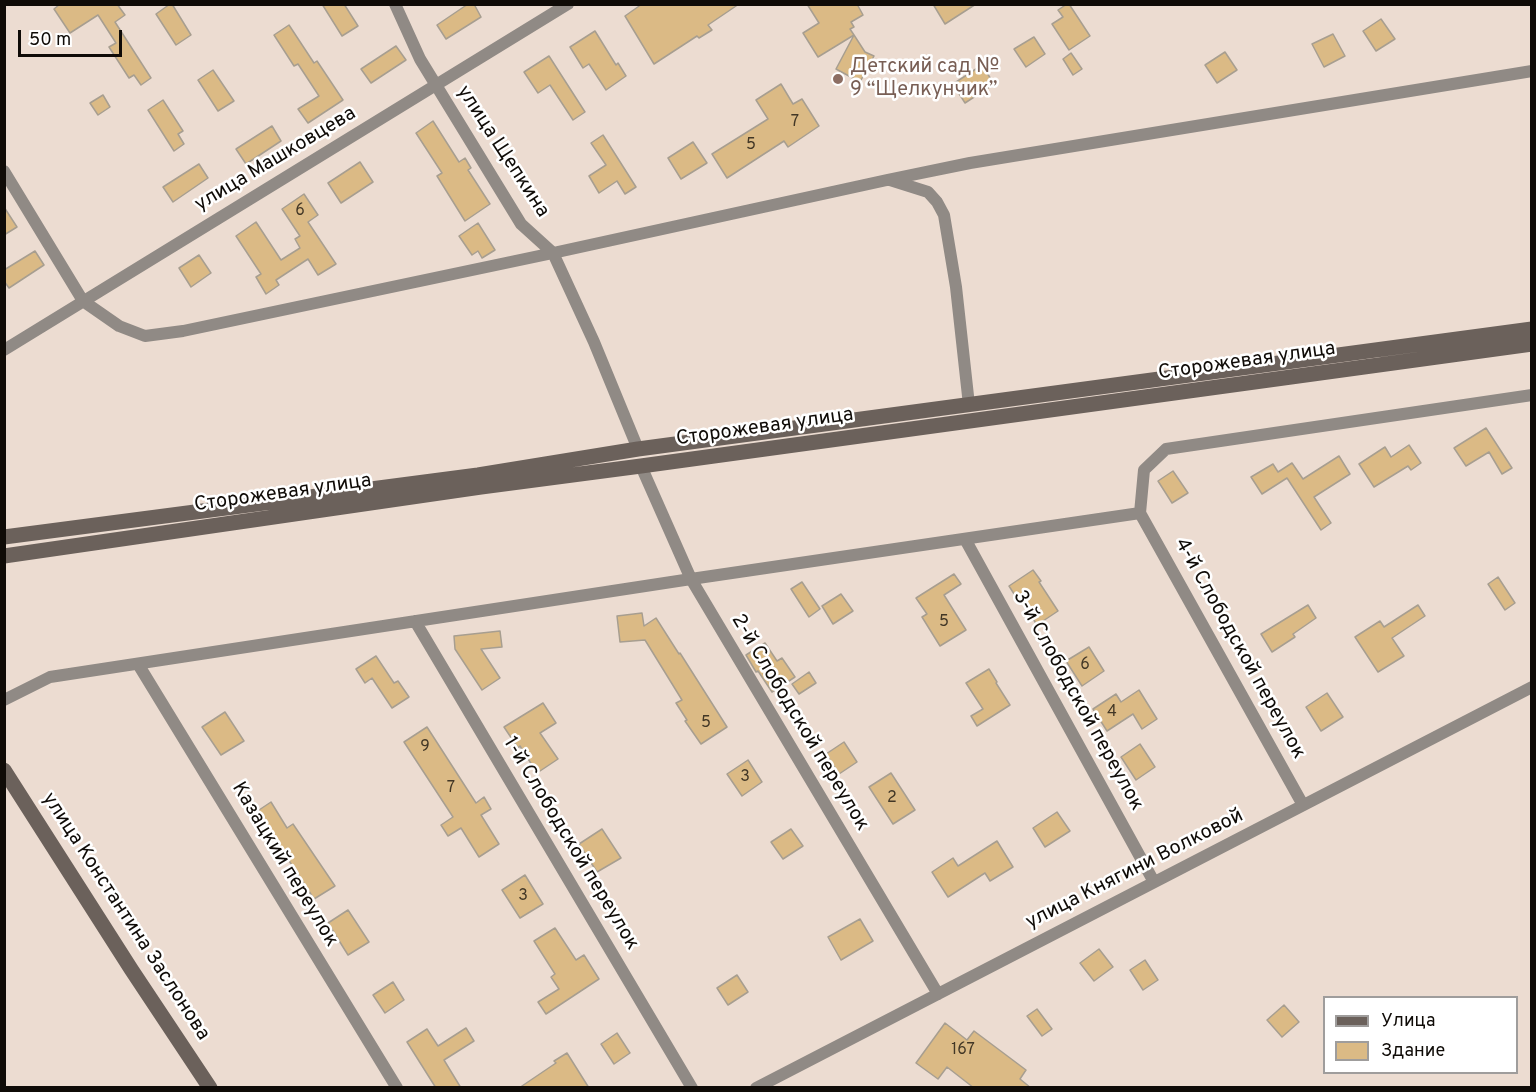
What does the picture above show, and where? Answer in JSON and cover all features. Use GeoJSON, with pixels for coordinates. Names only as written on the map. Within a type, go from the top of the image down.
{"type":"FeatureCollection","features":[{"type":"Feature","properties":{"kind":"main road","name":"Сторожевая улица"},"geometry":{"type":"LineString","coordinates":[[4,537],[466,477],[638,449],[1532,329]]}},
{"type":"Feature","properties":{"kind":"main road","name":"Сторожевая улица"},"geometry":{"type":"LineString","coordinates":[[4,556],[482,487],[1532,344]]}},
{"type":"Feature","properties":{"kind":"main road","name":"улица Константина Заслонова"},"geometry":{"type":"LineString","coordinates":[[4,770],[210,1088]]}},
{"type":"Feature","properties":{"kind":"street","name":"улица Щепкина"},"geometry":{"type":"LineString","coordinates":[[395,4],[420,59],[521,225],[553,253],[594,342],[638,449]]}},
{"type":"Feature","properties":{"kind":"street","name":"улица Машковцева"},"geometry":{"type":"LineString","coordinates":[[4,350],[568,4]]}},
{"type":"Feature","properties":{"kind":"street"},"geometry":{"type":"LineString","coordinates":[[4,171],[83,301],[119,326],[145,336],[183,331],[970,164],[1532,71]]}},
{"type":"Feature","properties":{"kind":"street"},"geometry":{"type":"LineString","coordinates":[[887,180],[928,192],[944,215],[956,287],[969,405]]}},
{"type":"Feature","properties":{"kind":"street"},"geometry":{"type":"LineString","coordinates":[[4,700],[50,677],[1140,513],[1143,470],[1166,448],[1532,395]]}},
{"type":"Feature","properties":{"kind":"street","name":"2-й Слободской переулок"},"geometry":{"type":"LineString","coordinates":[[641,466],[691,579],[938,994]]}},
{"type":"Feature","properties":{"kind":"street","name":"4-й Слободской переулок"},"geometry":{"type":"LineString","coordinates":[[1140,513],[1304,805]]}},
{"type":"Feature","properties":{"kind":"street","name":"3-й Слободской переулок"},"geometry":{"type":"LineString","coordinates":[[965,539],[1154,882]]}},
{"type":"Feature","properties":{"kind":"street","name":"1-й Слободской переулок"},"geometry":{"type":"LineString","coordinates":[[415,621],[692,1088]]}},
{"type":"Feature","properties":{"kind":"street","name":"Казацкий переулок"},"geometry":{"type":"LineString","coordinates":[[138,664],[397,1088]]}},
{"type":"Feature","properties":{"kind":"street","name":"улица Княгини Волковой"},"geometry":{"type":"LineString","coordinates":[[756,1088],[1532,687]]}},
{"type":"Feature","properties":{"kind":"building"},"geometry":{"type":"Polygon","coordinates":[[[60,4],[117,4],[125,15],[115,22],[151,78],[141,85],[134,75],[129,78],[109,47],[116,43],[98,15],[70,33],[54,9],[60,4]]]}},
{"type":"Feature","properties":{"kind":"building"},"geometry":{"type":"Polygon","coordinates":[[[170,4],[191,35],[176,45],[156,14],[170,4]]]}},
{"type":"Feature","properties":{"kind":"building"},"geometry":{"type":"Polygon","coordinates":[[[322,4],[344,4],[358,26],[342,36],[322,4]]]}},
{"type":"Feature","properties":{"kind":"building"},"geometry":{"type":"Polygon","coordinates":[[[468,4],[474,4],[481,17],[446,39],[437,25],[468,4]]]}},
{"type":"Feature","properties":{"kind":"building"},"geometry":{"type":"Polygon","coordinates":[[[642,4],[739,4],[708,25],[712,30],[699,38],[697,36],[654,64],[625,16],[642,4]]]}},
{"type":"Feature","properties":{"kind":"building"},"geometry":{"type":"Polygon","coordinates":[[[807,4],[857,4],[863,15],[851,22],[854,27],[850,29],[854,35],[818,57],[803,33],[819,23],[807,4]]]}},
{"type":"Feature","properties":{"kind":"building"},"geometry":{"type":"Polygon","coordinates":[[[933,4],[976,4],[945,24],[933,4]]]}},
{"type":"Feature","properties":{"kind":"building"},"geometry":{"type":"Polygon","coordinates":[[[1067,4],[1090,36],[1069,50],[1052,24],[1063,17],[1058,10],[1067,4]]]}},
{"type":"Feature","properties":{"kind":"building"},"geometry":{"type":"Polygon","coordinates":[[[1381,19],[1395,39],[1376,51],[1363,31],[1381,19]]]}},
{"type":"Feature","properties":{"kind":"building"},"geometry":{"type":"Polygon","coordinates":[[[289,25],[314,63],[317,61],[343,100],[308,123],[298,109],[319,96],[298,64],[294,66],[274,35],[289,25]]]}},
{"type":"Feature","properties":{"kind":"building"},"geometry":{"type":"Polygon","coordinates":[[[595,31],[616,65],[618,63],[626,76],[606,90],[589,64],[583,68],[570,47],[595,31]]]}},
{"type":"Feature","properties":{"kind":"building"},"geometry":{"type":"Polygon","coordinates":[[[1333,34],[1345,56],[1324,67],[1312,44],[1333,34]]]}},
{"type":"Feature","properties":{"kind":"building"},"geometry":{"type":"Polygon","coordinates":[[[854,35],[865,52],[874,56],[860,82],[836,69],[854,35]]]}},
{"type":"Feature","properties":{"kind":"building"},"geometry":{"type":"Polygon","coordinates":[[[1034,37],[1045,54],[1026,67],[1014,49],[1034,37]]]}},
{"type":"Feature","properties":{"kind":"building"},"geometry":{"type":"Polygon","coordinates":[[[396,46],[406,60],[371,83],[361,69],[396,46]]]}},
{"type":"Feature","properties":{"kind":"building"},"geometry":{"type":"Polygon","coordinates":[[[1225,52],[1237,70],[1217,83],[1205,65],[1225,52]]]}},
{"type":"Feature","properties":{"kind":"building"},"geometry":{"type":"Polygon","coordinates":[[[1071,53],[1082,69],[1073,75],[1063,59],[1071,53]]]}},
{"type":"Feature","properties":{"kind":"building"},"geometry":{"type":"Polygon","coordinates":[[[549,56],[585,112],[573,120],[550,85],[538,93],[524,72],[549,56]]]}},
{"type":"Feature","properties":{"kind":"building"},"geometry":{"type":"Polygon","coordinates":[[[982,65],[994,84],[965,103],[953,84],[982,65]]]}},
{"type":"Feature","properties":{"kind":"building"},"geometry":{"type":"Polygon","coordinates":[[[213,70],[234,101],[218,111],[198,80],[213,70]]]}},
{"type":"Feature","properties":{"kind":"building"},"geometry":{"type":"Polygon","coordinates":[[[781,84],[793,104],[802,99],[819,126],[788,147],[784,141],[727,178],[712,154],[768,119],[756,100],[781,84]]]}},
{"type":"Feature","properties":{"kind":"building"},"geometry":{"type":"Polygon","coordinates":[[[103,95],[110,107],[98,115],[90,103],[103,95]]]}},
{"type":"Feature","properties":{"kind":"building"},"geometry":{"type":"Polygon","coordinates":[[[163,100],[183,131],[178,134],[184,144],[174,151],[148,110],[163,100]]]}},
{"type":"Feature","properties":{"kind":"building"},"geometry":{"type":"Polygon","coordinates":[[[433,121],[459,162],[465,158],[471,168],[468,170],[490,204],[465,221],[437,176],[442,173],[416,133],[433,121]]]}},
{"type":"Feature","properties":{"kind":"building"},"geometry":{"type":"Polygon","coordinates":[[[272,126],[281,141],[246,164],[236,149],[272,126]]]}},
{"type":"Feature","properties":{"kind":"building"},"geometry":{"type":"Polygon","coordinates":[[[603,135],[636,187],[625,194],[617,181],[599,193],[589,176],[606,165],[591,143],[603,135]]]}},
{"type":"Feature","properties":{"kind":"building"},"geometry":{"type":"Polygon","coordinates":[[[693,142],[707,163],[681,179],[668,158],[693,142]]]}},
{"type":"Feature","properties":{"kind":"building"},"geometry":{"type":"Polygon","coordinates":[[[360,162],[373,182],[341,203],[328,183],[360,162]]]}},
{"type":"Feature","properties":{"kind":"building"},"geometry":{"type":"Polygon","coordinates":[[[199,164],[208,178],[173,202],[163,187],[199,164]]]}},
{"type":"Feature","properties":{"kind":"building"},"geometry":{"type":"Polygon","coordinates":[[[304,194],[318,215],[308,222],[336,264],[318,275],[308,259],[276,280],[279,285],[266,294],[256,277],[261,274],[236,236],[256,222],[281,260],[300,248],[295,239],[300,236],[282,209],[304,194]]]}},
{"type":"Feature","properties":{"kind":"building"},"geometry":{"type":"Polygon","coordinates":[[[4,207],[17,227],[4,235],[4,207]]]}},
{"type":"Feature","properties":{"kind":"building"},"geometry":{"type":"Polygon","coordinates":[[[478,223],[495,250],[482,258],[478,251],[472,255],[459,236],[478,223]]]}},
{"type":"Feature","properties":{"kind":"building"},"geometry":{"type":"Polygon","coordinates":[[[35,251],[44,265],[9,288],[4,281],[4,270],[35,251]]]}},
{"type":"Feature","properties":{"kind":"building"},"geometry":{"type":"Polygon","coordinates":[[[199,255],[211,273],[191,287],[179,268],[199,255]]]}},
{"type":"Feature","properties":{"kind":"building"},"geometry":{"type":"Polygon","coordinates":[[[1486,428],[1512,468],[1502,474],[1489,452],[1466,466],[1454,448],[1486,428]]]}},
{"type":"Feature","properties":{"kind":"building"},"geometry":{"type":"Polygon","coordinates":[[[1409,445],[1421,463],[1411,470],[1408,466],[1374,487],[1359,464],[1385,447],[1391,457],[1409,445]]]}},
{"type":"Feature","properties":{"kind":"building"},"geometry":{"type":"Polygon","coordinates":[[[1339,456],[1350,474],[1314,497],[1331,523],[1321,530],[1287,478],[1262,494],[1251,477],[1273,464],[1278,472],[1292,463],[1303,479],[1339,456]]]}},
{"type":"Feature","properties":{"kind":"building"},"geometry":{"type":"Polygon","coordinates":[[[1173,471],[1188,493],[1172,503],[1158,481],[1173,471]]]}},
{"type":"Feature","properties":{"kind":"building"},"geometry":{"type":"Polygon","coordinates":[[[1033,570],[1058,611],[1037,625],[1009,586],[1033,570]]]}},
{"type":"Feature","properties":{"kind":"building"},"geometry":{"type":"Polygon","coordinates":[[[954,574],[961,584],[944,595],[966,630],[940,646],[922,617],[927,614],[916,598],[954,574]]]}},
{"type":"Feature","properties":{"kind":"building"},"geometry":{"type":"Polygon","coordinates":[[[1498,577],[1515,603],[1505,610],[1488,584],[1498,577]]]}},
{"type":"Feature","properties":{"kind":"building"},"geometry":{"type":"Polygon","coordinates":[[[802,582],[820,609],[809,617],[791,589],[802,582]]]}},
{"type":"Feature","properties":{"kind":"building"},"geometry":{"type":"Polygon","coordinates":[[[841,594],[853,611],[833,624],[822,606],[841,594]]]}},
{"type":"Feature","properties":{"kind":"building"},"geometry":{"type":"Polygon","coordinates":[[[1308,605],[1316,618],[1293,634],[1295,637],[1272,652],[1261,634],[1308,605]]]}},
{"type":"Feature","properties":{"kind":"building"},"geometry":{"type":"Polygon","coordinates":[[[1418,605],[1425,616],[1392,638],[1404,656],[1378,672],[1355,637],[1380,621],[1384,627],[1418,605]]]}},
{"type":"Feature","properties":{"kind":"building"},"geometry":{"type":"Polygon","coordinates":[[[642,613],[644,626],[656,618],[727,727],[701,744],[676,703],[682,700],[645,640],[620,642],[617,616],[642,613]]]}},
{"type":"Feature","properties":{"kind":"building"},"geometry":{"type":"Polygon","coordinates":[[[500,631],[502,647],[481,649],[500,678],[482,690],[455,649],[454,636],[500,631]]]}},
{"type":"Feature","properties":{"kind":"building"},"geometry":{"type":"Polygon","coordinates":[[[765,643],[777,661],[782,658],[795,677],[772,692],[746,655],[765,643]]]}},
{"type":"Feature","properties":{"kind":"building"},"geometry":{"type":"Polygon","coordinates":[[[1089,647],[1104,671],[1082,686],[1066,661],[1089,647]]]}},
{"type":"Feature","properties":{"kind":"building"},"geometry":{"type":"Polygon","coordinates":[[[376,656],[394,683],[398,681],[409,697],[392,708],[372,678],[365,683],[356,669],[376,656]]]}},
{"type":"Feature","properties":{"kind":"building"},"geometry":{"type":"Polygon","coordinates":[[[989,669],[1010,705],[977,726],[971,716],[983,709],[966,683],[989,669]]]}},
{"type":"Feature","properties":{"kind":"building"},"geometry":{"type":"Polygon","coordinates":[[[809,672],[816,683],[799,694],[792,684],[809,672]]]}},
{"type":"Feature","properties":{"kind":"building"},"geometry":{"type":"Polygon","coordinates":[[[1139,690],[1157,719],[1142,729],[1133,714],[1107,731],[1093,709],[1116,694],[1121,702],[1139,690]]]}},
{"type":"Feature","properties":{"kind":"building"},"geometry":{"type":"Polygon","coordinates":[[[1327,693],[1343,717],[1321,731],[1306,707],[1327,693]]]}},
{"type":"Feature","properties":{"kind":"building"},"geometry":{"type":"Polygon","coordinates":[[[543,703],[556,723],[540,733],[558,759],[537,773],[520,746],[518,748],[504,727],[543,703]]]}},
{"type":"Feature","properties":{"kind":"building"},"geometry":{"type":"Polygon","coordinates":[[[225,712],[244,741],[221,755],[202,727],[225,712]]]}},
{"type":"Feature","properties":{"kind":"building"},"geometry":{"type":"Polygon","coordinates":[[[427,727],[476,803],[484,797],[491,809],[481,815],[499,844],[479,857],[461,828],[448,836],[441,825],[453,817],[404,742],[427,727]]]}},
{"type":"Feature","properties":{"kind":"building"},"geometry":{"type":"Polygon","coordinates":[[[844,742],[857,762],[839,774],[826,754],[844,742]]]}},
{"type":"Feature","properties":{"kind":"building"},"geometry":{"type":"Polygon","coordinates":[[[1140,744],[1155,767],[1136,780],[1121,757],[1140,744]]]}},
{"type":"Feature","properties":{"kind":"building"},"geometry":{"type":"Polygon","coordinates":[[[748,760],[762,782],[742,796],[727,774],[748,760]]]}},
{"type":"Feature","properties":{"kind":"building"},"geometry":{"type":"Polygon","coordinates":[[[891,773],[915,810],[893,824],[869,787],[891,773]]]}},
{"type":"Feature","properties":{"kind":"building"},"geometry":{"type":"Polygon","coordinates":[[[271,802],[287,828],[293,824],[335,886],[314,899],[265,824],[261,827],[253,814],[271,802]]]}},
{"type":"Feature","properties":{"kind":"building"},"geometry":{"type":"Polygon","coordinates":[[[1057,812],[1070,831],[1045,847],[1033,828],[1057,812]]]}},
{"type":"Feature","properties":{"kind":"building"},"geometry":{"type":"Polygon","coordinates":[[[602,829],[621,858],[597,872],[579,844],[602,829]]]}},
{"type":"Feature","properties":{"kind":"building"},"geometry":{"type":"Polygon","coordinates":[[[791,829],[803,846],[783,859],[771,842],[791,829]]]}},
{"type":"Feature","properties":{"kind":"building"},"geometry":{"type":"Polygon","coordinates":[[[997,841],[1013,867],[990,881],[985,873],[948,897],[932,872],[953,858],[958,866],[997,841]]]}},
{"type":"Feature","properties":{"kind":"building"},"geometry":{"type":"Polygon","coordinates":[[[525,875],[543,904],[520,918],[502,890],[525,875]]]}},
{"type":"Feature","properties":{"kind":"building"},"geometry":{"type":"Polygon","coordinates":[[[348,910],[369,942],[348,955],[328,923],[348,910]]]}},
{"type":"Feature","properties":{"kind":"building"},"geometry":{"type":"Polygon","coordinates":[[[860,919],[873,941],[841,960],[828,937],[860,919]]]}},
{"type":"Feature","properties":{"kind":"building"},"geometry":{"type":"Polygon","coordinates":[[[555,928],[576,960],[584,955],[599,979],[546,1014],[538,1002],[559,989],[551,977],[555,974],[534,941],[555,928]]]}},
{"type":"Feature","properties":{"kind":"building"},"geometry":{"type":"Polygon","coordinates":[[[1099,949],[1113,967],[1094,981],[1080,963],[1099,949]]]}},
{"type":"Feature","properties":{"kind":"building"},"geometry":{"type":"Polygon","coordinates":[[[1145,960],[1158,980],[1143,990],[1130,970],[1145,960]]]}},
{"type":"Feature","properties":{"kind":"building"},"geometry":{"type":"Polygon","coordinates":[[[737,975],[748,992],[728,1005],[717,988],[737,975]]]}},
{"type":"Feature","properties":{"kind":"building"},"geometry":{"type":"Polygon","coordinates":[[[393,982],[404,1000],[385,1013],[373,995],[393,982]]]}},
{"type":"Feature","properties":{"kind":"building"},"geometry":{"type":"Polygon","coordinates":[[[1284,1005],[1299,1022],[1282,1037],[1267,1020],[1284,1005]]]}},
{"type":"Feature","properties":{"kind":"building"},"geometry":{"type":"Polygon","coordinates":[[[1037,1009],[1052,1029],[1042,1036],[1027,1016],[1037,1009]]]}},
{"type":"Feature","properties":{"kind":"building"},"geometry":{"type":"Polygon","coordinates":[[[945,1023],[967,1040],[974,1031],[1026,1070],[1020,1079],[1031,1088],[974,1088],[947,1067],[938,1079],[916,1063],[945,1023]]]}},
{"type":"Feature","properties":{"kind":"building"},"geometry":{"type":"Polygon","coordinates":[[[466,1028],[474,1041],[444,1060],[461,1088],[436,1088],[407,1042],[427,1029],[438,1046],[466,1028]]]}},
{"type":"Feature","properties":{"kind":"building"},"geometry":{"type":"Polygon","coordinates":[[[617,1033],[630,1053],[614,1064],[601,1044],[617,1033]]]}},
{"type":"Feature","properties":{"kind":"building"},"geometry":{"type":"Polygon","coordinates":[[[567,1053],[589,1088],[519,1088],[556,1063],[554,1061],[567,1053]]]}},
{"type":"Feature","properties":{"kind":"place","name":"Детский сад № 9 “Щелкунчик”"},"geometry":{"type":"Point","coordinates":[838,79]}}]}
